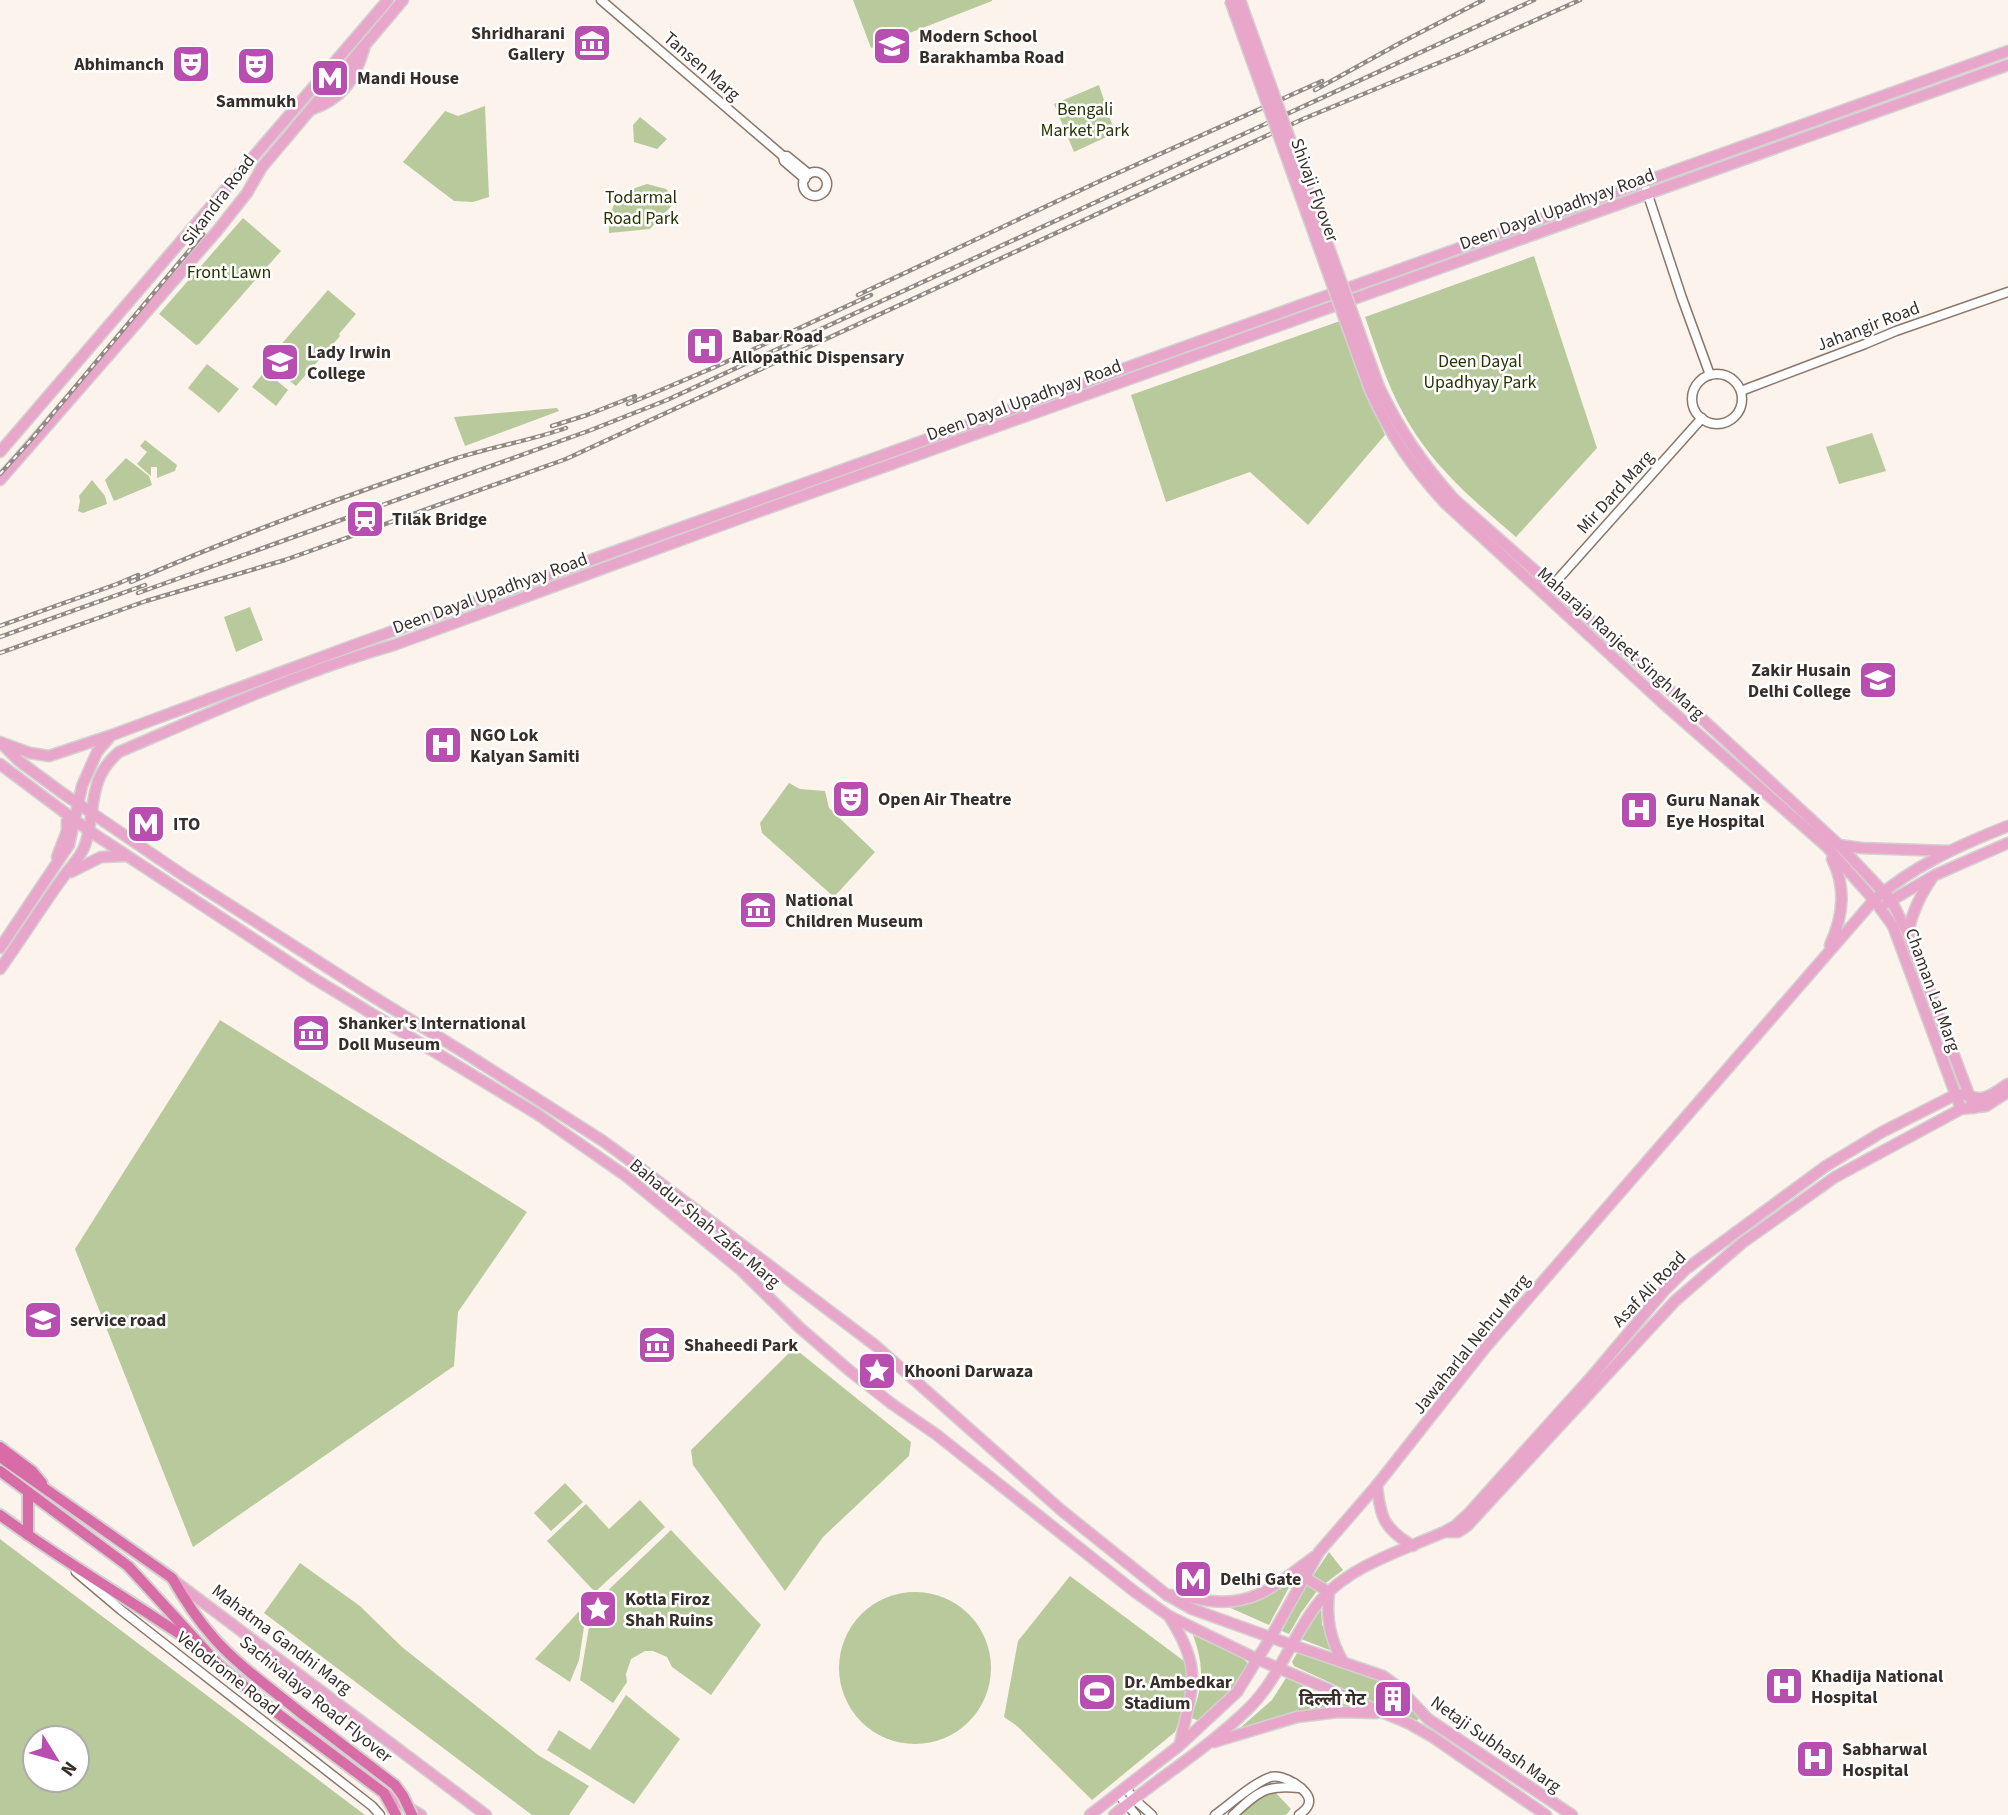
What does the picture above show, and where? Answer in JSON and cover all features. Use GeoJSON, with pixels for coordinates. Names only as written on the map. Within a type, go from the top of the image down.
{"type":"FeatureCollection","features":[{"type":"Feature","properties":{"kind":"highway"},"geometry":{"type":"LineString","coordinates":[[0,1447],[32,1471],[53,1496]]}},
{"type":"Feature","properties":{"kind":"highway"},"geometry":{"type":"LineString","coordinates":[[0,1457],[27,1486],[128,1566],[204,1650],[269,1707],[384,1793]]}},
{"type":"Feature","properties":{"kind":"highway"},"geometry":{"type":"LineString","coordinates":[[0,1471],[53,1496]]}},
{"type":"Feature","properties":{"kind":"highway"},"geometry":{"type":"LineString","coordinates":[[27,1486],[28,1535]]}},
{"type":"Feature","properties":{"kind":"highway","name":"Mahatma Gandhi Marg"},"geometry":{"type":"LineString","coordinates":[[53,1496],[172,1578]]}},
{"type":"Feature","properties":{"kind":"highway"},"geometry":{"type":"LineString","coordinates":[[0,1515],[56,1555],[137,1604],[204,1650]]}},
{"type":"Feature","properties":{"kind":"highway","name":"Sachivalaya Road Flyover"},"geometry":{"type":"LineString","coordinates":[[172,1578],[186,1603],[214,1639],[256,1676],[395,1785],[412,1815]]}},
{"type":"Feature","properties":{"kind":"highway","name":"Sachivalaya Road Flyover"},"geometry":{"type":"LineString","coordinates":[[384,1793],[396,1815]]}},
{"type":"Feature","properties":{"kind":"main road","name":"Sikandra Road"},"geometry":{"type":"LineString","coordinates":[[0,452],[388,0]]}},
{"type":"Feature","properties":{"kind":"main road","name":"Sikandra Road"},"geometry":{"type":"LineString","coordinates":[[0,480],[217,231],[247,193],[262,167],[403,0]]}},
{"type":"Feature","properties":{"kind":"main road","name":"Shivaji Flyover"},"geometry":{"type":"LineString","coordinates":[[1230,0],[1374,388]]}},
{"type":"Feature","properties":{"kind":"main road","name":"Shivaji Flyover"},"geometry":{"type":"LineString","coordinates":[[1240,0],[1374,388]]}},
{"type":"Feature","properties":{"kind":"main road","name":"Deen Dayal Upadhyay Road"},"geometry":{"type":"LineString","coordinates":[[0,742],[30,753],[49,756],[112,735],[357,643],[2008,51]]}},
{"type":"Feature","properties":{"kind":"main road","name":"Deen Dayal Upadhyay Road"},"geometry":{"type":"LineString","coordinates":[[0,969],[83,852],[95,788],[106,765],[119,752],[256,694],[2008,65]]}},
{"type":"Feature","properties":{"kind":"main road","name":"Maharaja Ranjeet Singh Marg"},"geometry":{"type":"LineString","coordinates":[[1374,388],[1427,470],[1454,499],[1699,716],[1839,845],[1887,896]]}},
{"type":"Feature","properties":{"kind":"main road","name":"Maharaja Ranjeet Singh Marg"},"geometry":{"type":"LineString","coordinates":[[1374,388],[1381,415],[1397,443],[1444,503],[1665,705],[1826,846],[1877,904]]}},
{"type":"Feature","properties":{"kind":"main road"},"geometry":{"type":"LineString","coordinates":[[0,948],[71,840],[70,817],[78,804],[91,762],[112,735]]}},
{"type":"Feature","properties":{"kind":"main road"},"geometry":{"type":"LineString","coordinates":[[0,742],[19,761],[78,804]]}},
{"type":"Feature","properties":{"kind":"main road"},"geometry":{"type":"LineString","coordinates":[[0,764],[70,817]]}},
{"type":"Feature","properties":{"kind":"main road","name":"Bahadur Shah Zafar Marg"},"geometry":{"type":"LineString","coordinates":[[78,804],[230,906],[603,1141],[876,1346],[1061,1510],[1167,1595],[1192,1609],[1292,1646]]}},
{"type":"Feature","properties":{"kind":"main road","name":"Bahadur Shah Zafar Marg"},"geometry":{"type":"LineString","coordinates":[[70,817],[313,978],[537,1114],[626,1176],[744,1272],[800,1328],[850,1371],[937,1435],[1135,1591],[1169,1616],[1278,1669]]}},
{"type":"Feature","properties":{"kind":"main road","name":"Jawaharlal Nehru Marg"},"geometry":{"type":"LineString","coordinates":[[1090,1815],[1180,1745],[1237,1692],[1319,1552],[1377,1485],[1485,1348],[1825,955],[1877,904],[1922,866],[1949,851],[2008,826]]}},
{"type":"Feature","properties":{"kind":"main road","name":"Jawaharlal Nehru Marg"},"geometry":{"type":"LineString","coordinates":[[1887,896],[2008,843]]}},
{"type":"Feature","properties":{"kind":"main road"},"geometry":{"type":"LineString","coordinates":[[1839,845],[1949,851]]}},
{"type":"Feature","properties":{"kind":"main road"},"geometry":{"type":"LineString","coordinates":[[1825,955],[1836,933],[1842,911],[1842,889],[1838,870],[1826,846]]}},
{"type":"Feature","properties":{"kind":"main road"},"geometry":{"type":"LineString","coordinates":[[64,876],[101,857],[130,857]]}},
{"type":"Feature","properties":{"kind":"main road"},"geometry":{"type":"LineString","coordinates":[[1908,934],[1919,897],[1935,875]]}},
{"type":"Feature","properties":{"kind":"main road"},"geometry":{"type":"LineString","coordinates":[[1887,896],[1908,934]]}},
{"type":"Feature","properties":{"kind":"main road","name":"Chaman Lal Marg"},"geometry":{"type":"LineString","coordinates":[[1877,904],[1893,926],[1955,1095]]}},
{"type":"Feature","properties":{"kind":"main road","name":"Chaman Lal Marg"},"geometry":{"type":"LineString","coordinates":[[1908,934],[1968,1094]]}},
{"type":"Feature","properties":{"kind":"main road","name":"Asaf Ali Road"},"geometry":{"type":"LineString","coordinates":[[1278,1669],[1315,1607],[1329,1592],[1367,1566],[1444,1532],[1469,1513],[1686,1269],[1826,1166],[1882,1132],[1955,1095],[1968,1094],[1982,1098],[2008,1084]]}},
{"type":"Feature","properties":{"kind":"main road","name":"Asaf Ali Road"},"geometry":{"type":"LineString","coordinates":[[1444,1532],[1458,1532],[1466,1526],[1675,1301],[1742,1243],[1835,1177],[1961,1109],[1986,1106],[2008,1092]]}},
{"type":"Feature","properties":{"kind":"main road"},"geometry":{"type":"LineString","coordinates":[[1968,1094],[1974,1108]]}},
{"type":"Feature","properties":{"kind":"main road"},"geometry":{"type":"LineString","coordinates":[[1955,1095],[1961,1109]]}},
{"type":"Feature","properties":{"kind":"main road"},"geometry":{"type":"LineString","coordinates":[[1377,1485],[1387,1527],[1397,1537],[1413,1546]]}},
{"type":"Feature","properties":{"kind":"main road"},"geometry":{"type":"LineString","coordinates":[[1167,1595],[1178,1594],[1211,1601],[1248,1600],[1280,1582],[1319,1552]]}},
{"type":"Feature","properties":{"kind":"main road"},"geometry":{"type":"LineString","coordinates":[[1304,1577],[1329,1592],[1328,1629],[1343,1662]]}},
{"type":"Feature","properties":{"kind":"main road","name":"Mahatma Gandhi Marg"},"geometry":{"type":"LineString","coordinates":[[172,1578],[486,1815]]}},
{"type":"Feature","properties":{"kind":"main road"},"geometry":{"type":"LineString","coordinates":[[1169,1616],[1186,1645],[1192,1663],[1193,1684],[1180,1745]]}},
{"type":"Feature","properties":{"kind":"main road","name":"Netaji Subhash Marg"},"geometry":{"type":"LineString","coordinates":[[1292,1646],[1389,1679],[1428,1718],[1572,1815]]}},
{"type":"Feature","properties":{"kind":"main road"},"geometry":{"type":"LineString","coordinates":[[1114,1815],[1210,1743],[1249,1707],[1278,1669]]}},
{"type":"Feature","properties":{"kind":"main road","name":"Netaji Subhash Marg"},"geometry":{"type":"LineString","coordinates":[[1278,1669],[1410,1724],[1546,1815]]}},
{"type":"Feature","properties":{"kind":"main road"},"geometry":{"type":"LineString","coordinates":[[1210,1743],[1297,1717],[1338,1712],[1382,1714]]}},
{"type":"Feature","properties":{"kind":"main road"},"geometry":{"type":"LineString","coordinates":[[384,1793],[421,1815]]}},
{"type":"Feature","properties":{"kind":"street","name":"Tansen Marg"},"geometry":{"type":"LineString","coordinates":[[601,0],[783,156],[783,161],[807,176]]}},
{"type":"Feature","properties":{"kind":"street"},"geometry":{"type":"LineString","coordinates":[[1643,182],[1710,375]]}},
{"type":"Feature","properties":{"kind":"street","name":"Jahangir Road"},"geometry":{"type":"LineString","coordinates":[[1741,391],[1896,331],[2008,292]]}},
{"type":"Feature","properties":{"kind":"street"},"geometry":{"type":"LineString","coordinates":[[1710,375],[1726,375],[1733,379],[1741,391],[1741,407],[1729,420],[1721,423],[1712,423],[1702,418],[1693,404],[1694,390],[1698,383],[1710,375]]}},
{"type":"Feature","properties":{"kind":"street","name":"Mir Dard Marg"},"geometry":{"type":"LineString","coordinates":[[1552,586],[1702,418]]}},
{"type":"Feature","properties":{"kind":"street","name":"Velodrome Road"},"geometry":{"type":"LineString","coordinates":[[56,1555],[121,1610],[380,1815]]}},
{"type":"Feature","properties":{"kind":"street"},"geometry":{"type":"LineString","coordinates":[[1215,1815],[1270,1777],[1283,1777],[1307,1794],[1310,1801],[1299,1815]]}},
{"type":"Feature","properties":{"kind":"street"},"geometry":{"type":"LineString","coordinates":[[1233,1815],[1269,1788],[1299,1788]]}},
{"type":"Feature","properties":{"kind":"street"},"geometry":{"type":"LineString","coordinates":[[1122,1791],[1136,1815]]}},
{"type":"Feature","properties":{"kind":"street"},"geometry":{"type":"LineString","coordinates":[[1130,1802],[1152,1815]]}},
{"type":"Feature","properties":{"kind":"green space"},"geometry":{"type":"Polygon","coordinates":[[[853,0],[992,0],[992,1],[871,48],[853,0]]]}},
{"type":"Feature","properties":{"kind":"green space","name":"Bengali Market Park"},"geometry":{"type":"Polygon","coordinates":[[[1099,85],[1115,133],[1074,152],[1054,104],[1099,85]]]}},
{"type":"Feature","properties":{"kind":"green space"},"geometry":{"type":"Polygon","coordinates":[[[485,106],[489,197],[473,202],[454,201],[403,162],[445,111],[458,116],[485,106]]]}},
{"type":"Feature","properties":{"kind":"green space"},"geometry":{"type":"Polygon","coordinates":[[[640,117],[667,139],[657,149],[634,142],[633,125],[640,117]]]}},
{"type":"Feature","properties":{"kind":"green space","name":"Todarmal Road Park"},"geometry":{"type":"Polygon","coordinates":[[[647,184],[666,189],[677,200],[650,229],[609,233],[610,214],[618,200],[647,184]]]}},
{"type":"Feature","properties":{"kind":"green space","name":"Front Lawn"},"geometry":{"type":"Polygon","coordinates":[[[243,218],[281,251],[196,345],[159,314],[243,218]]]}},
{"type":"Feature","properties":{"kind":"green space","name":"Deen Dayal Upadhyay Park"},"geometry":{"type":"Polygon","coordinates":[[[1534,256],[1597,448],[1516,537],[1439,465],[1414,432],[1391,390],[1365,317],[1534,256]]]}},
{"type":"Feature","properties":{"kind":"green space"},"geometry":{"type":"Polygon","coordinates":[[[328,290],[356,314],[296,386],[266,362],[328,290]]]}},
{"type":"Feature","properties":{"kind":"green space"},"geometry":{"type":"Polygon","coordinates":[[[1340,321],[1369,401],[1385,435],[1308,525],[1250,472],[1166,502],[1131,395],[1340,321]]]}},
{"type":"Feature","properties":{"kind":"green space"},"geometry":{"type":"Polygon","coordinates":[[[207,364],[239,389],[219,413],[188,388],[207,364]]]}},
{"type":"Feature","properties":{"kind":"green space"},"geometry":{"type":"Polygon","coordinates":[[[265,371],[288,390],[276,406],[252,387],[265,371]]]}},
{"type":"Feature","properties":{"kind":"green space"},"geometry":{"type":"Polygon","coordinates":[[[557,408],[559,411],[465,446],[454,417],[557,408]]]}},
{"type":"Feature","properties":{"kind":"green space"},"geometry":{"type":"Polygon","coordinates":[[[1872,433],[1886,471],[1839,484],[1826,447],[1872,433]]]}},
{"type":"Feature","properties":{"kind":"green space"},"geometry":{"type":"Polygon","coordinates":[[[145,440],[177,465],[175,471],[157,478],[157,467],[151,467],[151,476],[137,464],[147,452],[140,446],[145,440]]]}},
{"type":"Feature","properties":{"kind":"green space"},"geometry":{"type":"Polygon","coordinates":[[[126,458],[149,476],[152,485],[114,501],[105,480],[126,458]]]}},
{"type":"Feature","properties":{"kind":"green space"},"geometry":{"type":"Polygon","coordinates":[[[92,480],[105,496],[107,504],[83,513],[78,511],[79,496],[92,480]]]}},
{"type":"Feature","properties":{"kind":"green space"},"geometry":{"type":"Polygon","coordinates":[[[250,607],[263,640],[236,652],[224,617],[250,607]]]}},
{"type":"Feature","properties":{"kind":"green space"},"geometry":{"type":"Polygon","coordinates":[[[789,783],[800,789],[825,791],[829,808],[875,852],[834,897],[762,833],[760,823],[789,783]]]}},
{"type":"Feature","properties":{"kind":"green space"},"geometry":{"type":"Polygon","coordinates":[[[220,1020],[527,1212],[458,1312],[454,1366],[193,1547],[75,1249],[220,1020]]]}},
{"type":"Feature","properties":{"kind":"green space"},"geometry":{"type":"Polygon","coordinates":[[[794,1348],[911,1442],[909,1456],[823,1537],[785,1591],[693,1465],[691,1450],[794,1348]]]}},
{"type":"Feature","properties":{"kind":"green space"},"geometry":{"type":"Polygon","coordinates":[[[565,1483],[583,1502],[551,1531],[534,1513],[565,1483]]]}},
{"type":"Feature","properties":{"kind":"green space"},"geometry":{"type":"Polygon","coordinates":[[[640,1500],[665,1527],[595,1592],[547,1541],[586,1504],[609,1529],[640,1500]]]}},
{"type":"Feature","properties":{"kind":"green space"},"geometry":{"type":"Polygon","coordinates":[[[671,1530],[761,1625],[711,1695],[672,1667],[667,1657],[653,1651],[645,1651],[631,1659],[626,1674],[627,1682],[613,1703],[580,1680],[589,1627],[598,1600],[671,1530]]]}},
{"type":"Feature","properties":{"kind":"green space"},"geometry":{"type":"Polygon","coordinates":[[[0,1539],[365,1815],[0,1815],[0,1539]]]}},
{"type":"Feature","properties":{"kind":"green space"},"geometry":{"type":"Polygon","coordinates":[[[1329,1552],[1343,1570],[1319,1588],[1289,1634],[1282,1631],[1302,1592],[1329,1552]]]}},
{"type":"Feature","properties":{"kind":"green space"},"geometry":{"type":"Polygon","coordinates":[[[300,1563],[360,1606],[402,1647],[538,1755],[589,1786],[569,1815],[532,1815],[264,1613],[300,1563]]]}},
{"type":"Feature","properties":{"kind":"green space","name":"Dr. Ambedkar Stadium"},"geometry":{"type":"Polygon","coordinates":[[[1070,1576],[1184,1661],[1189,1669],[1182,1715],[1175,1732],[1092,1800],[1017,1726],[1004,1717],[1018,1641],[1070,1576]]]}},
{"type":"Feature","properties":{"kind":"green space"},"geometry":{"type":"Polygon","coordinates":[[[1294,1578],[1269,1625],[1226,1606],[1281,1585],[1294,1578]]]}},
{"type":"Feature","properties":{"kind":"green space"},"geometry":{"type":"Polygon","coordinates":[[[915,1592],[944,1598],[968,1615],[985,1639],[991,1668],[985,1697],[968,1721],[944,1738],[915,1744],[886,1738],[862,1721],[845,1697],[839,1668],[845,1639],[862,1615],[886,1598],[915,1592]]]}},
{"type":"Feature","properties":{"kind":"green space"},"geometry":{"type":"Polygon","coordinates":[[[594,1595],[584,1627],[579,1660],[570,1682],[535,1659],[594,1595]]]}},
{"type":"Feature","properties":{"kind":"green space"},"geometry":{"type":"Polygon","coordinates":[[[1321,1607],[1322,1624],[1332,1651],[1301,1639],[1321,1607]]]}},
{"type":"Feature","properties":{"kind":"green space"},"geometry":{"type":"Polygon","coordinates":[[[1193,1635],[1242,1658],[1250,1665],[1249,1677],[1206,1717],[1197,1720],[1191,1718],[1200,1686],[1201,1667],[1193,1635]]]}},
{"type":"Feature","properties":{"kind":"green space"},"geometry":{"type":"Polygon","coordinates":[[[1297,1653],[1352,1667],[1387,1681],[1419,1718],[1416,1722],[1294,1666],[1292,1662],[1297,1653]]]}},
{"type":"Feature","properties":{"kind":"green space"},"geometry":{"type":"Polygon","coordinates":[[[1286,1678],[1349,1706],[1233,1734],[1272,1700],[1286,1678]]]}},
{"type":"Feature","properties":{"kind":"green space"},"geometry":{"type":"Polygon","coordinates":[[[626,1695],[680,1739],[634,1804],[547,1750],[559,1730],[590,1750],[626,1695]]]}},
{"type":"Feature","properties":{"kind":"green space"},"geometry":{"type":"Polygon","coordinates":[[[1275,1792],[1291,1809],[1286,1815],[1240,1815],[1255,1800],[1275,1792]]]}},
{"type":"Feature","properties":{"kind":"railway"},"geometry":{"type":"LineString","coordinates":[[1315,90],[1483,0]]}},
{"type":"Feature","properties":{"kind":"railway"},"geometry":{"type":"LineString","coordinates":[[138,593],[591,430],[667,400],[1534,0]]}},
{"type":"Feature","properties":{"kind":"railway"},"geometry":{"type":"LineString","coordinates":[[0,653],[146,601],[285,560],[566,459],[1303,119],[1460,54],[1580,0]]}},
{"type":"Feature","properties":{"kind":"railway"},"geometry":{"type":"LineString","coordinates":[[858,295],[1100,181],[1322,81]]}},
{"type":"Feature","properties":{"kind":"railway"},"geometry":{"type":"LineString","coordinates":[[0,474],[203,234]]}},
{"type":"Feature","properties":{"kind":"railway"},"geometry":{"type":"LineString","coordinates":[[628,404],[871,295]]}},
{"type":"Feature","properties":{"kind":"railway"},"geometry":{"type":"LineString","coordinates":[[552,426],[635,396]]}},
{"type":"Feature","properties":{"kind":"railway"},"geometry":{"type":"LineString","coordinates":[[131,582],[372,487],[454,459],[566,428]]}},
{"type":"Feature","properties":{"kind":"railway"},"geometry":{"type":"LineString","coordinates":[[0,626],[138,575]]}},
{"type":"Feature","properties":{"kind":"railway"},"geometry":{"type":"LineString","coordinates":[[0,637],[145,585]]}},
{"type":"Feature","properties":{"kind":"place","name":"Shridharani Gallery"},"geometry":{"type":"Point","coordinates":[592,43]}},
{"type":"Feature","properties":{"kind":"place","name":"Modern School Barakhamba Road"},"geometry":{"type":"Point","coordinates":[892,46]}},
{"type":"Feature","properties":{"kind":"place","name":"Abhimanch"},"geometry":{"type":"Point","coordinates":[191,64]}},
{"type":"Feature","properties":{"kind":"place","name":"Sammukh"},"geometry":{"type":"Point","coordinates":[256,66]}},
{"type":"Feature","properties":{"kind":"place","name":"Mandi House"},"geometry":{"type":"Point","coordinates":[330,78]}},
{"type":"Feature","properties":{"kind":"place","name":"Babar Road Allopathic Dispensary"},"geometry":{"type":"Point","coordinates":[705,346]}},
{"type":"Feature","properties":{"kind":"place","name":"Lady Irwin College"},"geometry":{"type":"Point","coordinates":[280,362]}},
{"type":"Feature","properties":{"kind":"place","name":"Tilak Bridge"},"geometry":{"type":"Point","coordinates":[365,519]}},
{"type":"Feature","properties":{"kind":"place","name":"Zakir Husain Delhi College"},"geometry":{"type":"Point","coordinates":[1878,680]}},
{"type":"Feature","properties":{"kind":"place","name":"NGO Lok Kalyan Samiti"},"geometry":{"type":"Point","coordinates":[443,745]}},
{"type":"Feature","properties":{"kind":"place","name":"Open Air Theatre"},"geometry":{"type":"Point","coordinates":[851,799]}},
{"type":"Feature","properties":{"kind":"place","name":"Guru Nanak Eye Hospital"},"geometry":{"type":"Point","coordinates":[1639,810]}},
{"type":"Feature","properties":{"kind":"place","name":"ITO"},"geometry":{"type":"Point","coordinates":[146,824]}},
{"type":"Feature","properties":{"kind":"place","name":"National Children Museum"},"geometry":{"type":"Point","coordinates":[758,910]}},
{"type":"Feature","properties":{"kind":"place","name":"Shanker's International Doll Museum"},"geometry":{"type":"Point","coordinates":[311,1033]}},
{"type":"Feature","properties":{"kind":"place","name":"service road"},"geometry":{"type":"Point","coordinates":[43,1320]}},
{"type":"Feature","properties":{"kind":"place","name":"Shaheedi Park"},"geometry":{"type":"Point","coordinates":[657,1345]}},
{"type":"Feature","properties":{"kind":"place","name":"Khooni Darwaza"},"geometry":{"type":"Point","coordinates":[877,1371]}},
{"type":"Feature","properties":{"kind":"place","name":"Delhi Gate"},"geometry":{"type":"Point","coordinates":[1193,1579]}},
{"type":"Feature","properties":{"kind":"place","name":"Kotla Firoz Shah Ruins"},"geometry":{"type":"Point","coordinates":[598,1609]}},
{"type":"Feature","properties":{"kind":"place","name":"Khadija National Hospital"},"geometry":{"type":"Point","coordinates":[1784,1686]}},
{"type":"Feature","properties":{"kind":"place","name":"Dr. Ambedkar Stadium"},"geometry":{"type":"Point","coordinates":[1097,1692]}},
{"type":"Feature","properties":{"kind":"place","name":"दिल्ली गेट"},"geometry":{"type":"Point","coordinates":[1393,1699]}},
{"type":"Feature","properties":{"kind":"place","name":"Sabharwal Hospital"},"geometry":{"type":"Point","coordinates":[1815,1759]}}]}
